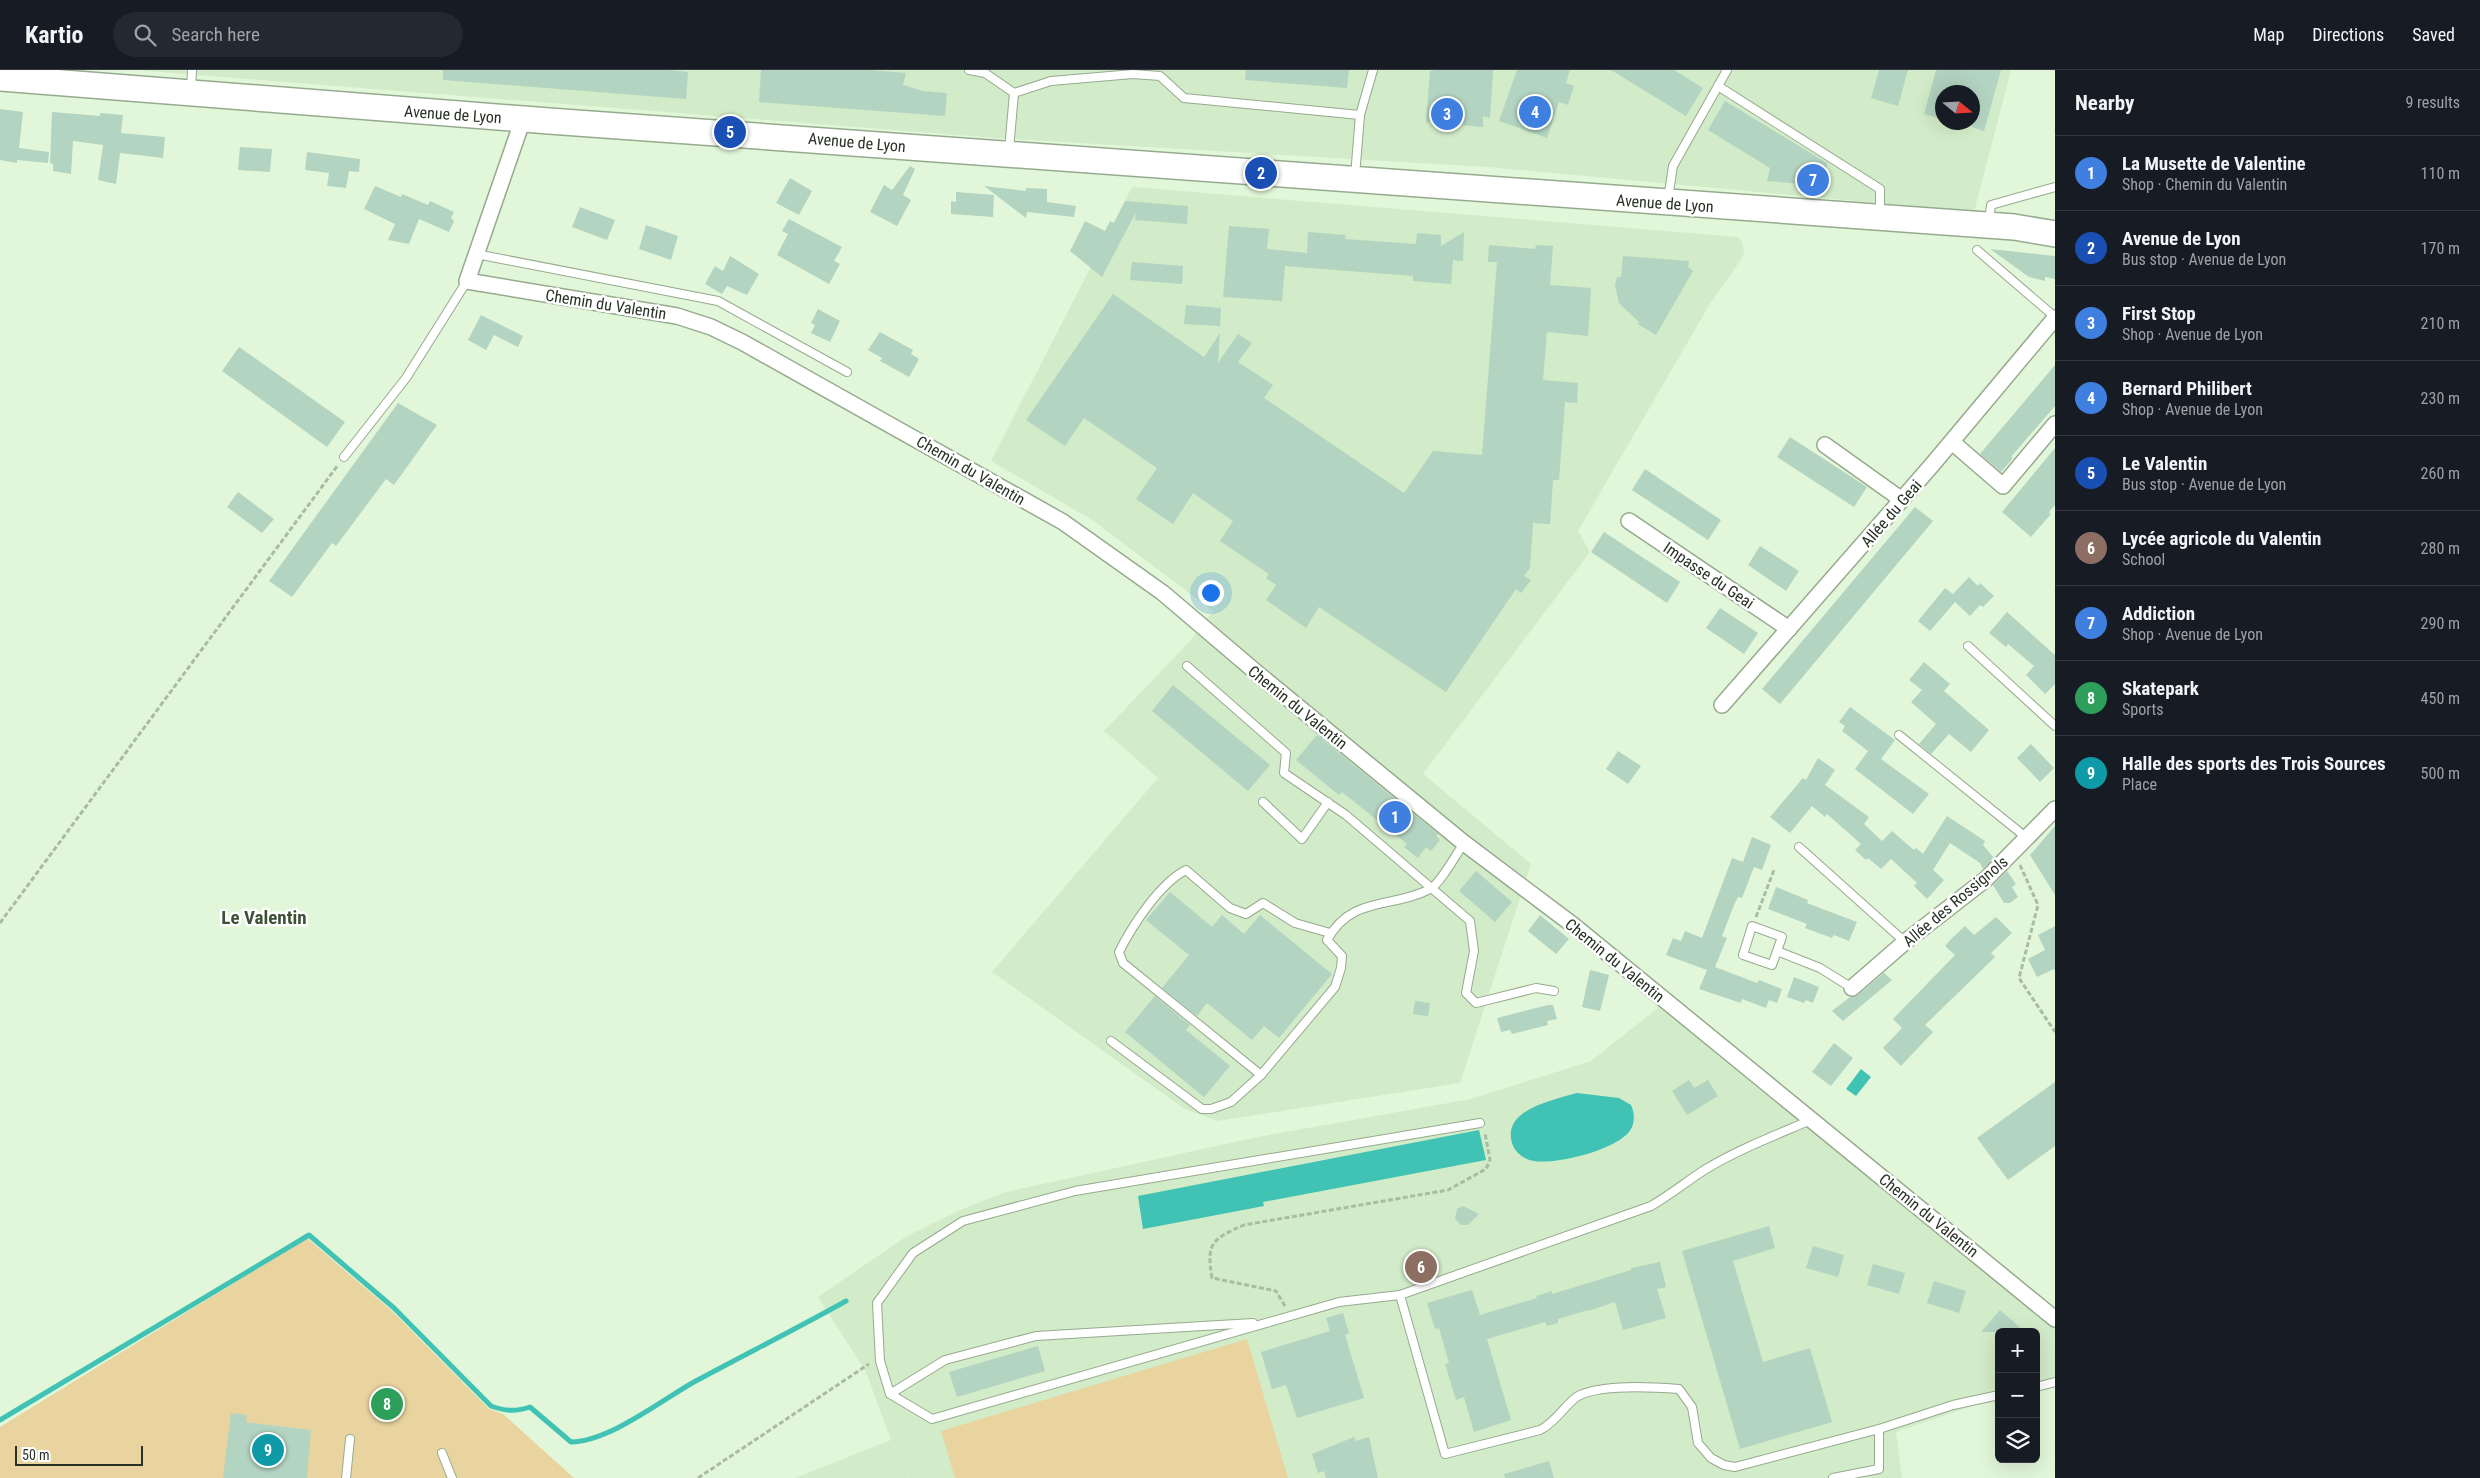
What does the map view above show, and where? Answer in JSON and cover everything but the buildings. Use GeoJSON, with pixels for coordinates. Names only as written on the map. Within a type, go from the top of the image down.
{"type":"FeatureCollection","features":[{"type":"Feature","properties":{"kind":"main road","name":"Avenue de Lyon"},"geometry":{"type":"LineString","coordinates":[[0,78],[191,82],[523,119],[730,132],[1880,218],[1990,215],[2014,227],[2055,234]]}},
{"type":"Feature","properties":{"kind":"main road","name":"Avenue de Lyon"},"geometry":{"type":"LineString","coordinates":[[2014,227],[2055,224]]}},
{"type":"Feature","properties":{"kind":"street"},"geometry":{"type":"LineString","coordinates":[[467,281],[523,119]]}},
{"type":"Feature","properties":{"kind":"street","name":"Chemin du Valentin"},"geometry":{"type":"LineString","coordinates":[[467,281],[677,316],[711,327],[1063,522],[1164,593],[1256,673],[1464,843],[1573,925],[2055,1319]]}},
{"type":"Feature","properties":{"kind":"street","name":"Allée du Geai"},"geometry":{"type":"LineString","coordinates":[[1722,705],[1952,442],[2055,318]]}},
{"type":"Feature","properties":{"kind":"street"},"geometry":{"type":"LineString","coordinates":[[1952,442],[2003,486],[2055,424]]}},
{"type":"Feature","properties":{"kind":"street"},"geometry":{"type":"LineString","coordinates":[[1825,445],[1902,500]]}},
{"type":"Feature","properties":{"kind":"street","name":"Impasse du Geai"},"geometry":{"type":"LineString","coordinates":[[1629,521],[1789,629]]}},
{"type":"Feature","properties":{"kind":"street","name":"Allée des Rossignols"},"geometry":{"type":"LineString","coordinates":[[1852,988],[1905,942],[1986,879],[2055,809]]}},
{"type":"Feature","properties":{"kind":"lane"},"geometry":{"type":"LineString","coordinates":[[970,70],[985,73],[1014,93]]}},
{"type":"Feature","properties":{"kind":"lane"},"geometry":{"type":"LineString","coordinates":[[1355,180],[1360,115],[1372,70]]}},
{"type":"Feature","properties":{"kind":"lane"},"geometry":{"type":"LineString","coordinates":[[1667,203],[1673,166],[1727,70]]}},
{"type":"Feature","properties":{"kind":"lane"},"geometry":{"type":"LineString","coordinates":[[1014,93],[1052,81],[1134,74],[1160,76],[1184,98],[1360,115]]}},
{"type":"Feature","properties":{"kind":"lane"},"geometry":{"type":"LineString","coordinates":[[1718,86],[1880,189],[1880,218]]}},
{"type":"Feature","properties":{"kind":"lane"},"geometry":{"type":"LineString","coordinates":[[1009,154],[1014,93]]}},
{"type":"Feature","properties":{"kind":"lane"},"geometry":{"type":"LineString","coordinates":[[1990,215],[2055,187]]}},
{"type":"Feature","properties":{"kind":"lane"},"geometry":{"type":"LineString","coordinates":[[1977,250],[2055,318]]}},
{"type":"Feature","properties":{"kind":"lane"},"geometry":{"type":"LineString","coordinates":[[475,257],[718,302],[847,372]]}},
{"type":"Feature","properties":{"kind":"lane"},"geometry":{"type":"LineString","coordinates":[[344,457],[406,378],[467,281]]}},
{"type":"Feature","properties":{"kind":"lane"},"geometry":{"type":"LineString","coordinates":[[1968,646],[2055,726]]}},
{"type":"Feature","properties":{"kind":"lane"},"geometry":{"type":"LineString","coordinates":[[1187,666],[1286,753],[1284,772],[1346,815],[1470,921],[1474,951],[1466,993],[1476,1003],[1536,988],[1554,991]]}},
{"type":"Feature","properties":{"kind":"lane"},"geometry":{"type":"LineString","coordinates":[[1899,735],[2027,838]]}},
{"type":"Feature","properties":{"kind":"lane"},"geometry":{"type":"LineString","coordinates":[[1263,802],[1302,839],[1328,802]]}},
{"type":"Feature","properties":{"kind":"lane"},"geometry":{"type":"LineString","coordinates":[[1111,1042],[1202,1109],[1212,1110],[1231,1102],[1262,1075],[1335,987],[1341,968],[1342,956],[1327,940],[1334,927],[1364,906],[1401,900],[1432,889],[1464,843]]}},
{"type":"Feature","properties":{"kind":"lane"},"geometry":{"type":"LineString","coordinates":[[1798,847],[1905,942]]}},
{"type":"Feature","properties":{"kind":"lane"},"geometry":{"type":"LineString","coordinates":[[1262,1075],[1123,963],[1119,952],[1130,931],[1174,876],[1186,870],[1230,908],[1246,914],[1263,903],[1295,923],[1330,933]]}},
{"type":"Feature","properties":{"kind":"lane"},"geometry":{"type":"LineString","coordinates":[[1752,926],[1782,937],[1777,951],[1772,965],[1743,955],[1752,926]]}},
{"type":"Feature","properties":{"kind":"lane"},"geometry":{"type":"LineString","coordinates":[[1777,951],[1820,968],[1852,988]]}},
{"type":"Feature","properties":{"kind":"lane"},"geometry":{"type":"LineString","coordinates":[[1480,1123],[1075,1191],[963,1222],[913,1253],[877,1303],[880,1362],[890,1394],[932,1420],[1339,1302],[1400,1295],[1651,1206],[1704,1170],[1742,1149],[1811,1120]]}},
{"type":"Feature","properties":{"kind":"lane"},"geometry":{"type":"LineString","coordinates":[[1400,1295],[1445,1454],[1540,1430],[1552,1424],[1579,1395],[1612,1388],[1644,1386],[1679,1389],[1692,1407],[1698,1443],[1711,1458],[1724,1465],[1735,1467],[1879,1429],[1953,1405],[1995,1396]]}},
{"type":"Feature","properties":{"kind":"lane"},"geometry":{"type":"LineString","coordinates":[[890,1394],[945,1360],[1036,1336],[1267,1322]]}},
{"type":"Feature","properties":{"kind":"lane"},"geometry":{"type":"LineString","coordinates":[[2040,1385],[2055,1382]]}},
{"type":"Feature","properties":{"kind":"lane"},"geometry":{"type":"LineString","coordinates":[[1833,1478],[1879,1469],[1879,1429]]}},
{"type":"Feature","properties":{"kind":"lane"},"geometry":{"type":"LineString","coordinates":[[346,1478],[350,1439]]}},
{"type":"Feature","properties":{"kind":"lane"},"geometry":{"type":"LineString","coordinates":[[442,1454],[452,1478]]}},
{"type":"Feature","properties":{"kind":"path"},"geometry":{"type":"LineString","coordinates":[[0,923],[344,457]]}},
{"type":"Feature","properties":{"kind":"path"},"geometry":{"type":"LineString","coordinates":[[2014,851],[2038,906],[2019,978],[2055,1032]]}},
{"type":"Feature","properties":{"kind":"path"},"geometry":{"type":"LineString","coordinates":[[1752,926],[1774,870]]}},
{"type":"Feature","properties":{"kind":"path"},"geometry":{"type":"LineString","coordinates":[[1291,1316],[1276,1291],[1212,1278],[1208,1255],[1219,1236],[1244,1225],[1448,1190],[1486,1169],[1490,1160],[1485,1132],[1480,1123]]}},
{"type":"Feature","properties":{"kind":"path"},"geometry":{"type":"LineString","coordinates":[[698,1478],[869,1364],[880,1362]]}},
{"type":"Feature","properties":{"kind":"shaded area"},"geometry":{"type":"Polygon","coordinates":[[[135,70],[2011,70],[1974,212],[1488,167],[995,138],[135,70]]]}},
{"type":"Feature","properties":{"kind":"shaded area"},"geometry":{"type":"Polygon","coordinates":[[[1132,187],[1738,237],[1743,244],[1744,253],[1740,261],[1711,302],[1578,531],[1590,552],[1423,774],[1531,864],[1460,1083],[1217,1121],[1185,1109],[992,972],[1158,778],[1104,731],[1190,641],[1213,611],[1094,521],[991,461],[1132,187]]]}},
{"type":"Feature","properties":{"kind":"shaded area"},"geometry":{"type":"Polygon","coordinates":[[[1659,1007],[2055,1328],[2055,1377],[2040,1383],[2040,1328],[1995,1328],[1995,1398],[1896,1432],[1902,1478],[908,1478],[907,1476],[907,1478],[795,1478],[891,1440],[866,1372],[818,1297],[907,1236],[960,1210],[1006,1192],[1258,1137],[1471,1099],[1591,1061],[1659,1007]]]}},
{"type":"Feature","properties":{"kind":"shaded area"},"geometry":{"type":"Polygon","coordinates":[[[307,1238],[392,1311],[489,1409],[503,1414],[574,1478],[0,1478],[0,1427],[307,1238]]]}},
{"type":"Feature","properties":{"kind":"shaded area"},"geometry":{"type":"Polygon","coordinates":[[[1247,1339],[1288,1478],[955,1478],[941,1431],[1247,1339]]]}},
{"type":"Feature","properties":{"kind":"water"},"geometry":{"type":"Polygon","coordinates":[[[1861,1069],[1871,1077],[1856,1096],[1846,1089],[1861,1069]]]}},
{"type":"Feature","properties":{"kind":"water"},"geometry":{"type":"Polygon","coordinates":[[[1577,1093],[1619,1098],[1631,1105],[1634,1116],[1632,1127],[1626,1135],[1616,1142],[1588,1154],[1572,1158],[1544,1162],[1527,1159],[1518,1153],[1513,1147],[1511,1131],[1515,1122],[1522,1114],[1544,1103],[1577,1093]]]}},
{"type":"Feature","properties":{"kind":"water"},"geometry":{"type":"Polygon","coordinates":[[[1479,1130],[1486,1160],[1263,1202],[1264,1206],[1143,1229],[1138,1196],[1479,1130]]]}},
{"type":"Feature","properties":{"kind":"waterway"},"geometry":{"type":"LineString","coordinates":[[0,1420],[309,1235],[394,1308],[491,1406],[510,1410],[530,1407],[571,1442],[586,1440],[618,1428],[694,1382],[846,1301]]}},
{"type":"Feature","properties":{"kind":"place","name":"Bernard Philibert"},"geometry":{"type":"Point","coordinates":[1535,112]}},
{"type":"Feature","properties":{"kind":"place","name":"First Stop"},"geometry":{"type":"Point","coordinates":[1447,114]}},
{"type":"Feature","properties":{"kind":"place","name":"Le Valentin"},"geometry":{"type":"Point","coordinates":[730,132]}},
{"type":"Feature","properties":{"kind":"place","name":"Avenue de Lyon"},"geometry":{"type":"Point","coordinates":[1261,173]}},
{"type":"Feature","properties":{"kind":"place","name":"Addiction"},"geometry":{"type":"Point","coordinates":[1813,180]}},
{"type":"Feature","properties":{"kind":"place","name":"La Musette de Valentine"},"geometry":{"type":"Point","coordinates":[1395,817]}},
{"type":"Feature","properties":{"kind":"place","name":"Lycée agricole du Valentin"},"geometry":{"type":"Point","coordinates":[1421,1267]}},
{"type":"Feature","properties":{"kind":"place","name":"Skatepark"},"geometry":{"type":"Point","coordinates":[387,1404]}},
{"type":"Feature","properties":{"kind":"place","name":"Halle des sports des Trois Sources"},"geometry":{"type":"Point","coordinates":[268,1450]}},
{"type":"Feature","properties":{"kind":"district","name":"Le Valentin"},"geometry":{"type":"Point","coordinates":[264,917]}}]}
